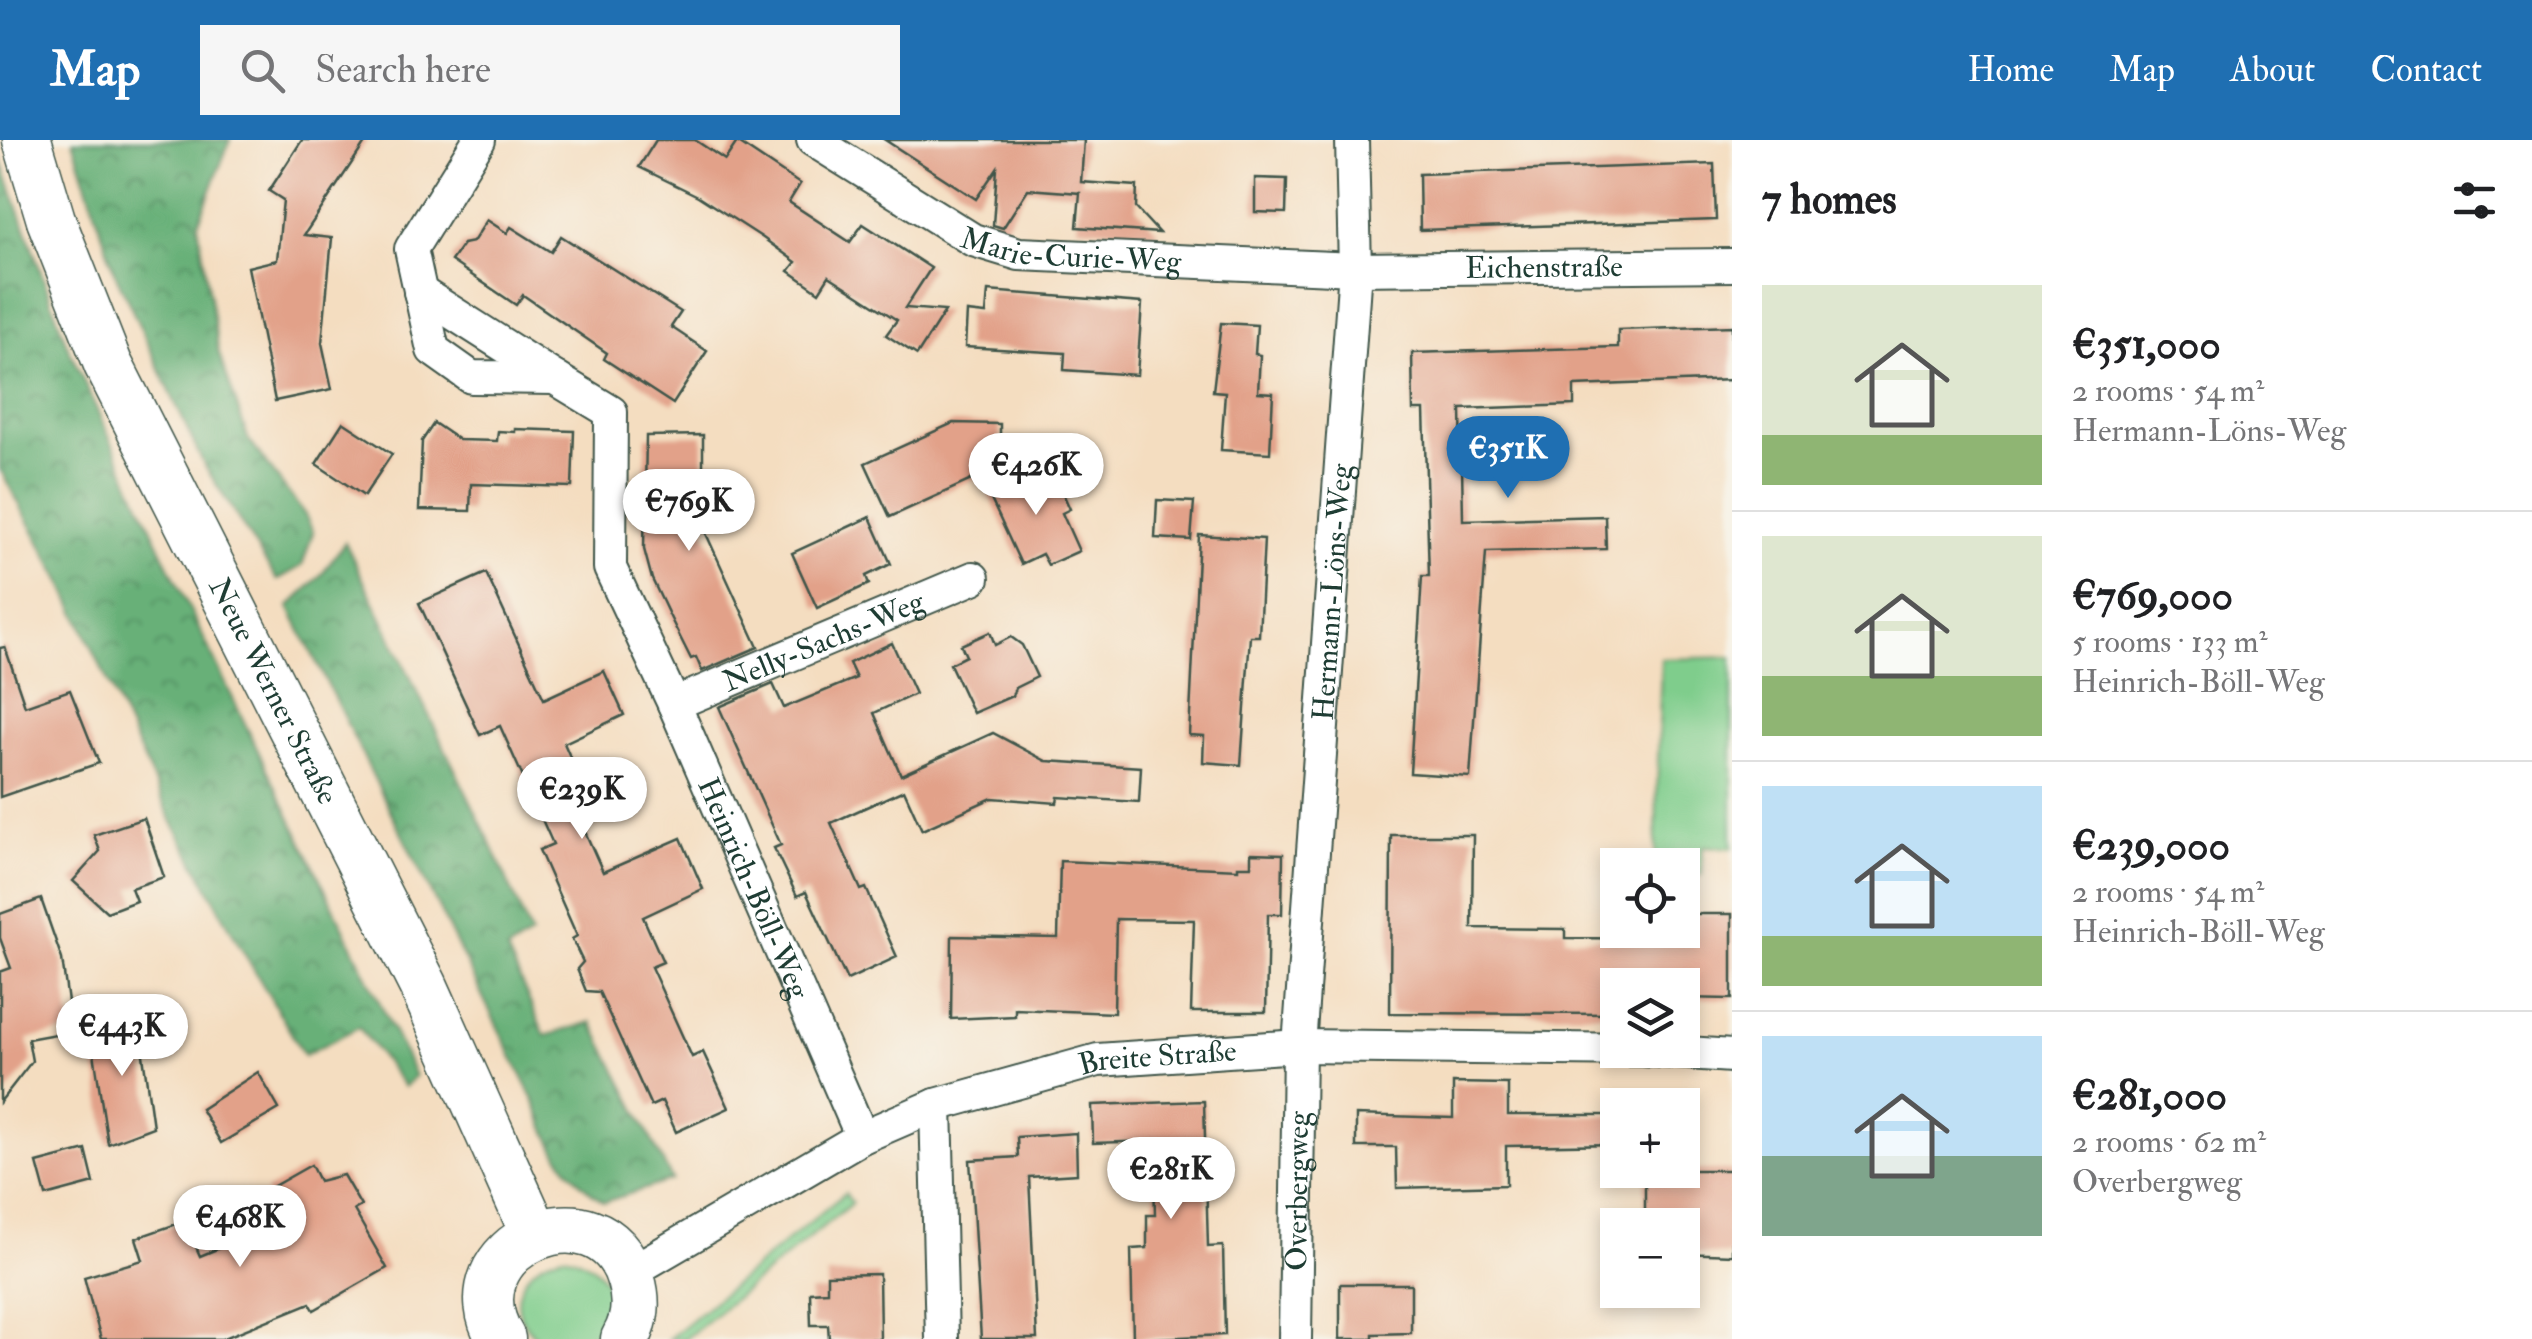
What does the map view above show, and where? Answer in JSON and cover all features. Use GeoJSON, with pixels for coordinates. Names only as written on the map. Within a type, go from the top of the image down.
{"type":"FeatureCollection","features":[{"type":"Feature","properties":{"kind":"main road","name":"Neue Werner Straße"},"geometry":{"type":"LineString","coordinates":[[27,140],[51,220],[108,364],[424,985],[535,1234]]}},
{"type":"Feature","properties":{"kind":"main road"},"geometry":{"type":"LineString","coordinates":[[495,1337],[490,1306],[494,1276],[504,1258],[535,1234],[572,1229],[606,1243],[629,1272],[635,1293],[634,1314],[624,1339]]}},
{"type":"Feature","properties":{"kind":"street"},"geometry":{"type":"LineString","coordinates":[[479,140],[411,249],[433,350],[471,377],[555,378]]}},
{"type":"Feature","properties":{"kind":"street","name":"Marie-Curie-Weg"},"geometry":{"type":"LineString","coordinates":[[813,140],[972,240],[1020,254],[1354,269]]}},
{"type":"Feature","properties":{"kind":"street","name":"Hermann-Löns-Weg"},"geometry":{"type":"LineString","coordinates":[[1299,1046],[1354,269],[1352,140]]}},
{"type":"Feature","properties":{"kind":"street","name":"Eichenstraße"},"geometry":{"type":"LineString","coordinates":[[1354,269],[1732,265]]}},
{"type":"Feature","properties":{"kind":"street","name":"Heinrich-Böll-Weg"},"geometry":{"type":"LineString","coordinates":[[420,292],[611,412],[610,568],[674,704],[862,1138]]}},
{"type":"Feature","properties":{"kind":"street","name":"Nelly-Sachs-Weg"},"geometry":{"type":"LineString","coordinates":[[674,704],[973,578]]}},
{"type":"Feature","properties":{"kind":"street","name":"Breite Straße"},"geometry":{"type":"LineString","coordinates":[[629,1272],[862,1138],[936,1105],[1098,1060],[1299,1046],[1643,1050],[1732,1056]]}},
{"type":"Feature","properties":{"kind":"street","name":"Overbergweg"},"geometry":{"type":"LineString","coordinates":[[1295,1339],[1299,1046]]}},
{"type":"Feature","properties":{"kind":"street"},"geometry":{"type":"LineString","coordinates":[[936,1105],[942,1339]]}},
{"type":"Feature","properties":{"kind":"green space"},"geometry":{"type":"Polygon","coordinates":[[[73,140],[230,140],[198,224],[219,354],[248,439],[305,515],[313,532],[302,566],[277,580],[204,465],[114,271],[73,140]]]}},
{"type":"Feature","properties":{"kind":"green space"},"geometry":{"type":"Polygon","coordinates":[[[0,157],[67,345],[415,1076],[404,1087],[359,1027],[304,1055],[169,815],[63,584],[0,469],[0,157]]]}},
{"type":"Feature","properties":{"kind":"green space"},"geometry":{"type":"Polygon","coordinates":[[[345,542],[531,935],[507,951],[545,1036],[592,1022],[672,1180],[604,1202],[568,1169],[553,1145],[289,607],[323,573],[345,542]]]}},
{"type":"Feature","properties":{"kind":"green space"},"geometry":{"type":"Polygon","coordinates":[[[1732,657],[1732,848],[1703,846],[1702,875],[1700,848],[1655,848],[1661,659],[1732,657]]]}},
{"type":"Feature","properties":{"kind":"green space"},"geometry":{"type":"Polygon","coordinates":[[[845,1193],[852,1203],[685,1339],[668,1339],[845,1193]]]}},
{"type":"Feature","properties":{"kind":"green space"},"geometry":{"type":"Polygon","coordinates":[[[563,1255],[592,1266],[608,1287],[607,1313],[589,1339],[539,1339],[520,1315],[520,1289],[526,1277],[536,1267],[563,1255]]]}},
{"type":"Feature","properties":{"kind":"building"},"geometry":{"type":"Polygon","coordinates":[[[302,140],[367,140],[304,235],[332,238],[322,343],[332,389],[275,401],[248,267],[277,260],[283,200],[269,191],[302,140]]]}},
{"type":"Feature","properties":{"kind":"building"},"geometry":{"type":"Polygon","coordinates":[[[656,140],[695,140],[725,160],[737,142],[800,184],[789,202],[850,242],[863,224],[931,268],[905,308],[945,311],[917,355],[886,335],[897,320],[829,276],[819,292],[789,271],[796,262],[763,238],[698,196],[639,167],[656,140]]]}},
{"type":"Feature","properties":{"kind":"building"},"geometry":{"type":"Polygon","coordinates":[[[885,140],[1084,140],[1081,182],[1137,186],[1136,208],[1159,233],[1077,227],[1080,193],[1028,189],[1003,228],[993,225],[997,168],[976,199],[885,140]]]}},
{"type":"Feature","properties":{"kind":"building"},"geometry":{"type":"Polygon","coordinates":[[[1714,164],[1716,220],[1420,230],[1419,174],[1714,164]]]}},
{"type":"Feature","properties":{"kind":"building"},"geometry":{"type":"Polygon","coordinates":[[[1255,178],[1287,179],[1286,213],[1255,212],[1255,178]]]}},
{"type":"Feature","properties":{"kind":"building"},"geometry":{"type":"Polygon","coordinates":[[[487,220],[507,233],[511,227],[551,252],[561,236],[681,312],[671,327],[707,351],[673,404],[604,359],[607,353],[523,295],[516,305],[451,261],[463,244],[473,242],[487,220]]]}},
{"type":"Feature","properties":{"kind":"building"},"geometry":{"type":"Polygon","coordinates":[[[988,291],[1142,303],[1137,375],[1064,370],[1065,353],[965,347],[967,312],[986,314],[988,291]]]}},
{"type":"Feature","properties":{"kind":"building"},"geometry":{"type":"Polygon","coordinates":[[[1221,323],[1257,325],[1258,392],[1273,393],[1270,453],[1221,450],[1225,392],[1213,391],[1221,323]]]}},
{"type":"Feature","properties":{"kind":"building"},"geometry":{"type":"Polygon","coordinates":[[[1732,326],[1732,380],[1574,386],[1574,405],[1461,409],[1463,520],[1605,516],[1606,549],[1486,552],[1470,777],[1410,773],[1422,576],[1429,576],[1424,410],[1413,410],[1412,353],[1618,347],[1618,330],[1732,326]]]}},
{"type":"Feature","properties":{"kind":"building"},"geometry":{"type":"Polygon","coordinates":[[[343,422],[392,454],[364,496],[316,464],[343,422]]]}},
{"type":"Feature","properties":{"kind":"building"},"geometry":{"type":"Polygon","coordinates":[[[434,423],[459,440],[497,441],[498,431],[515,429],[574,431],[572,487],[471,484],[470,511],[419,510],[422,441],[434,423]]]}},
{"type":"Feature","properties":{"kind":"building"},"geometry":{"type":"Polygon","coordinates":[[[953,423],[1000,424],[1000,467],[890,517],[865,463],[953,423]]]}},
{"type":"Feature","properties":{"kind":"building"},"geometry":{"type":"Polygon","coordinates":[[[703,435],[703,527],[758,647],[702,671],[696,657],[691,659],[671,619],[652,579],[644,549],[646,436],[703,435]]]}},
{"type":"Feature","properties":{"kind":"building"},"geometry":{"type":"Polygon","coordinates":[[[1051,467],[1070,509],[1062,513],[1079,551],[1048,565],[1042,554],[1021,564],[989,495],[1051,467]]]}},
{"type":"Feature","properties":{"kind":"building"},"geometry":{"type":"Polygon","coordinates":[[[1157,500],[1194,502],[1191,540],[1155,538],[1157,500]]]}},
{"type":"Feature","properties":{"kind":"building"},"geometry":{"type":"Polygon","coordinates":[[[870,517],[891,564],[866,576],[869,584],[817,608],[792,553],[870,517]]]}},
{"type":"Feature","properties":{"kind":"building"},"geometry":{"type":"Polygon","coordinates":[[[1199,535],[1264,539],[1259,636],[1250,636],[1241,765],[1203,762],[1204,736],[1189,735],[1199,535]]]}},
{"type":"Feature","properties":{"kind":"building"},"geometry":{"type":"Polygon","coordinates":[[[486,573],[544,699],[604,671],[624,715],[564,743],[585,791],[570,798],[603,872],[681,838],[703,889],[643,917],[663,962],[651,967],[692,1057],[703,1052],[729,1108],[676,1132],[662,1101],[651,1106],[599,992],[586,991],[577,969],[583,962],[572,939],[577,936],[539,850],[553,844],[500,726],[480,735],[419,603],[486,573]]]}},
{"type":"Feature","properties":{"kind":"building"},"geometry":{"type":"Polygon","coordinates":[[[990,632],[995,645],[1011,637],[1022,645],[1037,677],[1015,688],[1012,696],[973,713],[950,664],[966,656],[961,645],[990,632]]]}},
{"type":"Feature","properties":{"kind":"building"},"geometry":{"type":"Polygon","coordinates":[[[892,643],[915,694],[874,713],[901,775],[993,733],[1046,761],[1141,767],[1139,802],[1058,797],[1057,803],[992,798],[922,830],[904,790],[831,823],[897,957],[847,980],[806,892],[797,896],[774,848],[781,845],[719,707],[773,684],[784,708],[856,678],[849,663],[892,643]]]}},
{"type":"Feature","properties":{"kind":"building"},"geometry":{"type":"Polygon","coordinates":[[[5,647],[25,706],[70,690],[99,763],[0,797],[0,648],[5,647]]]}},
{"type":"Feature","properties":{"kind":"building"},"geometry":{"type":"Polygon","coordinates":[[[144,818],[164,877],[131,888],[136,901],[107,912],[73,881],[100,851],[94,835],[144,818]]]}},
{"type":"Feature","properties":{"kind":"building"},"geometry":{"type":"Polygon","coordinates":[[[1391,835],[1473,835],[1472,928],[1565,929],[1565,938],[1600,938],[1600,948],[1700,948],[1700,914],[1732,914],[1732,999],[1700,998],[1700,968],[1600,968],[1600,1014],[1390,1013],[1391,835]]]}},
{"type":"Feature","properties":{"kind":"building"},"geometry":{"type":"Polygon","coordinates":[[[1251,853],[1283,854],[1282,914],[1268,914],[1266,1012],[1191,1012],[1194,920],[1116,919],[1114,1013],[1015,1009],[1015,1016],[951,1019],[952,936],[1058,938],[1060,861],[1238,869],[1251,866],[1251,853]]]}},
{"type":"Feature","properties":{"kind":"building"},"geometry":{"type":"Polygon","coordinates":[[[41,899],[62,959],[72,1031],[28,1039],[32,1061],[0,1102],[0,972],[11,968],[0,938],[0,914],[41,899]]]}},
{"type":"Feature","properties":{"kind":"building"},"geometry":{"type":"Polygon","coordinates":[[[138,1019],[153,1127],[108,1144],[90,1027],[138,1019]]]}},
{"type":"Feature","properties":{"kind":"building"},"geometry":{"type":"Polygon","coordinates":[[[258,1072],[279,1109],[221,1143],[201,1109],[258,1072]]]}},
{"type":"Feature","properties":{"kind":"building"},"geometry":{"type":"Polygon","coordinates":[[[1453,1083],[1508,1084],[1508,1115],[1600,1115],[1600,1144],[1506,1146],[1506,1185],[1397,1188],[1396,1147],[1356,1147],[1356,1115],[1453,1118],[1453,1083]]]}},
{"type":"Feature","properties":{"kind":"building"},"geometry":{"type":"Polygon","coordinates":[[[1204,1101],[1208,1247],[1223,1246],[1225,1335],[1133,1339],[1131,1249],[1147,1248],[1147,1215],[1155,1215],[1153,1141],[1093,1143],[1092,1105],[1204,1101]]]}},
{"type":"Feature","properties":{"kind":"building"},"geometry":{"type":"Polygon","coordinates":[[[1076,1133],[1077,1174],[1029,1177],[1037,1339],[981,1339],[970,1160],[1018,1157],[1017,1137],[1076,1133]]]}},
{"type":"Feature","properties":{"kind":"building"},"geometry":{"type":"Polygon","coordinates":[[[86,1150],[94,1183],[46,1196],[37,1163],[86,1150]]]}},
{"type":"Feature","properties":{"kind":"building"},"geometry":{"type":"Polygon","coordinates":[[[311,1165],[319,1181],[343,1175],[361,1206],[354,1210],[387,1268],[314,1310],[310,1303],[222,1339],[101,1339],[84,1277],[143,1260],[136,1238],[185,1221],[200,1256],[282,1222],[265,1191],[311,1165]]]}},
{"type":"Feature","properties":{"kind":"building"},"geometry":{"type":"Polygon","coordinates":[[[1700,1170],[1732,1170],[1732,1255],[1700,1254],[1700,1208],[1645,1208],[1645,1188],[1700,1188],[1700,1170]]]}},
{"type":"Feature","properties":{"kind":"building"},"geometry":{"type":"Polygon","coordinates":[[[879,1274],[880,1339],[829,1339],[828,1325],[811,1325],[810,1292],[827,1291],[827,1275],[879,1274]]]}},
{"type":"Feature","properties":{"kind":"building"},"geometry":{"type":"Polygon","coordinates":[[[1340,1284],[1411,1284],[1411,1333],[1340,1339],[1340,1284]]]}}]}
